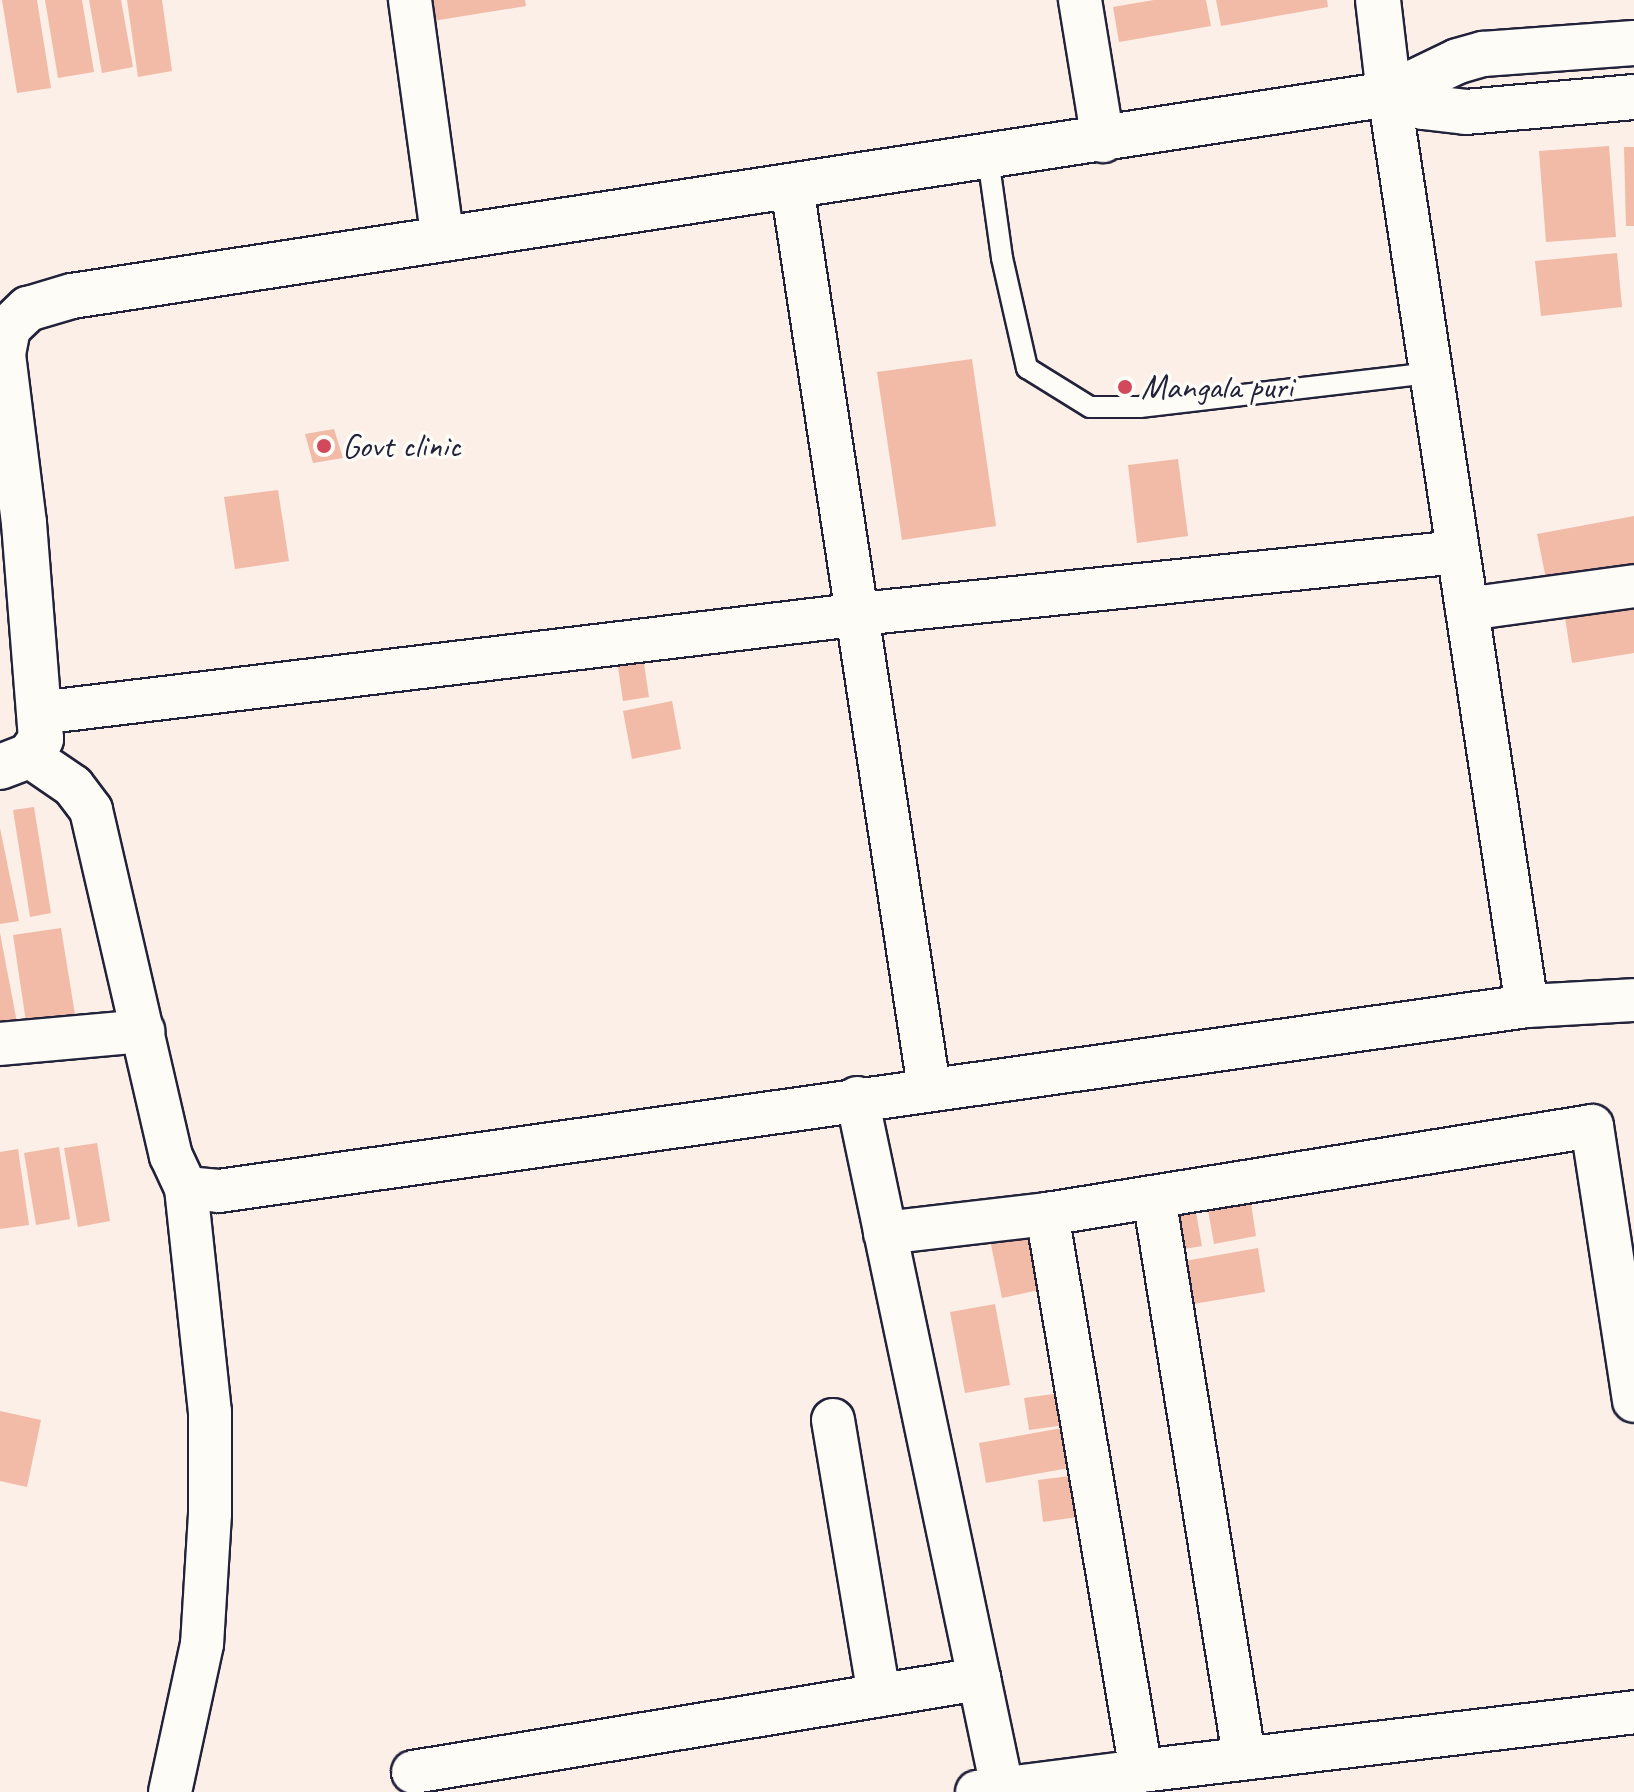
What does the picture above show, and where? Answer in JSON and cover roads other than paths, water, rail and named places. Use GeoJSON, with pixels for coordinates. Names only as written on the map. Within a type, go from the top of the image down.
{"type":"FeatureCollection","features":[{"type":"Feature","properties":{"kind":"street"},"geometry":{"type":"LineString","coordinates":[[410,0],[443,240]]}},
{"type":"Feature","properties":{"kind":"street"},"geometry":{"type":"LineString","coordinates":[[1080,0],[1103,141]]}},
{"type":"Feature","properties":{"kind":"street"},"geometry":{"type":"LineString","coordinates":[[1378,0],[1389,94],[1527,1006]]}},
{"type":"Feature","properties":{"kind":"street"},"geometry":{"type":"LineString","coordinates":[[170,1792],[202,1644],[210,1514],[210,1412],[186,1188],[171,1156],[91,810],[73,786],[14,762],[41,739],[12,524],[3,354],[8,317],[72,296],[1103,141],[1389,94],[1483,54],[1634,43]]}},
{"type":"Feature","properties":{"kind":"street"},"geometry":{"type":"LineString","coordinates":[[1389,94],[1446,112],[1634,97]]}},
{"type":"Feature","properties":{"kind":"street"},"geometry":{"type":"LineString","coordinates":[[792,187],[929,1088]]}},
{"type":"Feature","properties":{"kind":"street"},"geometry":{"type":"LineString","coordinates":[[39,713],[858,616],[1458,552]]}},
{"type":"Feature","properties":{"kind":"street"},"geometry":{"type":"LineString","coordinates":[[1467,609],[1634,586]]}},
{"type":"Feature","properties":{"kind":"street"},"geometry":{"type":"LineString","coordinates":[[186,1188],[219,1191],[857,1098],[1527,1006],[1634,1000]]}},
{"type":"Feature","properties":{"kind":"street"},"geometry":{"type":"LineString","coordinates":[[0,1044],[143,1031]]}},
{"type":"Feature","properties":{"kind":"street"},"geometry":{"type":"LineString","coordinates":[[857,1098],[979,1679],[994,1791],[1244,1756],[1634,1712]]}},
{"type":"Feature","properties":{"kind":"street"},"geometry":{"type":"LineString","coordinates":[[885,1233],[1047,1214],[1592,1126],[1634,1401]]}},
{"type":"Feature","properties":{"kind":"street"},"geometry":{"type":"LineString","coordinates":[[1154,1197],[1244,1756]]}},
{"type":"Feature","properties":{"kind":"street"},"geometry":{"type":"LineString","coordinates":[[1047,1214],[1141,1771]]}},
{"type":"Feature","properties":{"kind":"street"},"geometry":{"type":"LineString","coordinates":[[833,1420],[879,1695]]}},
{"type":"Feature","properties":{"kind":"street"},"geometry":{"type":"LineString","coordinates":[[413,1772],[979,1679]]}},
{"type":"Feature","properties":{"kind":"lane"},"geometry":{"type":"LineString","coordinates":[[988,158],[1002,258],[1027,368],[1090,407],[1140,407],[1431,373]]}},
{"type":"Feature","properties":{"kind":"place","name":"Mangala puri"},"geometry":{"type":"Point","coordinates":[1125,387]}},
{"type":"Feature","properties":{"kind":"place","name":"Govt clinic"},"geometry":{"type":"Point","coordinates":[324,446]}}]}
